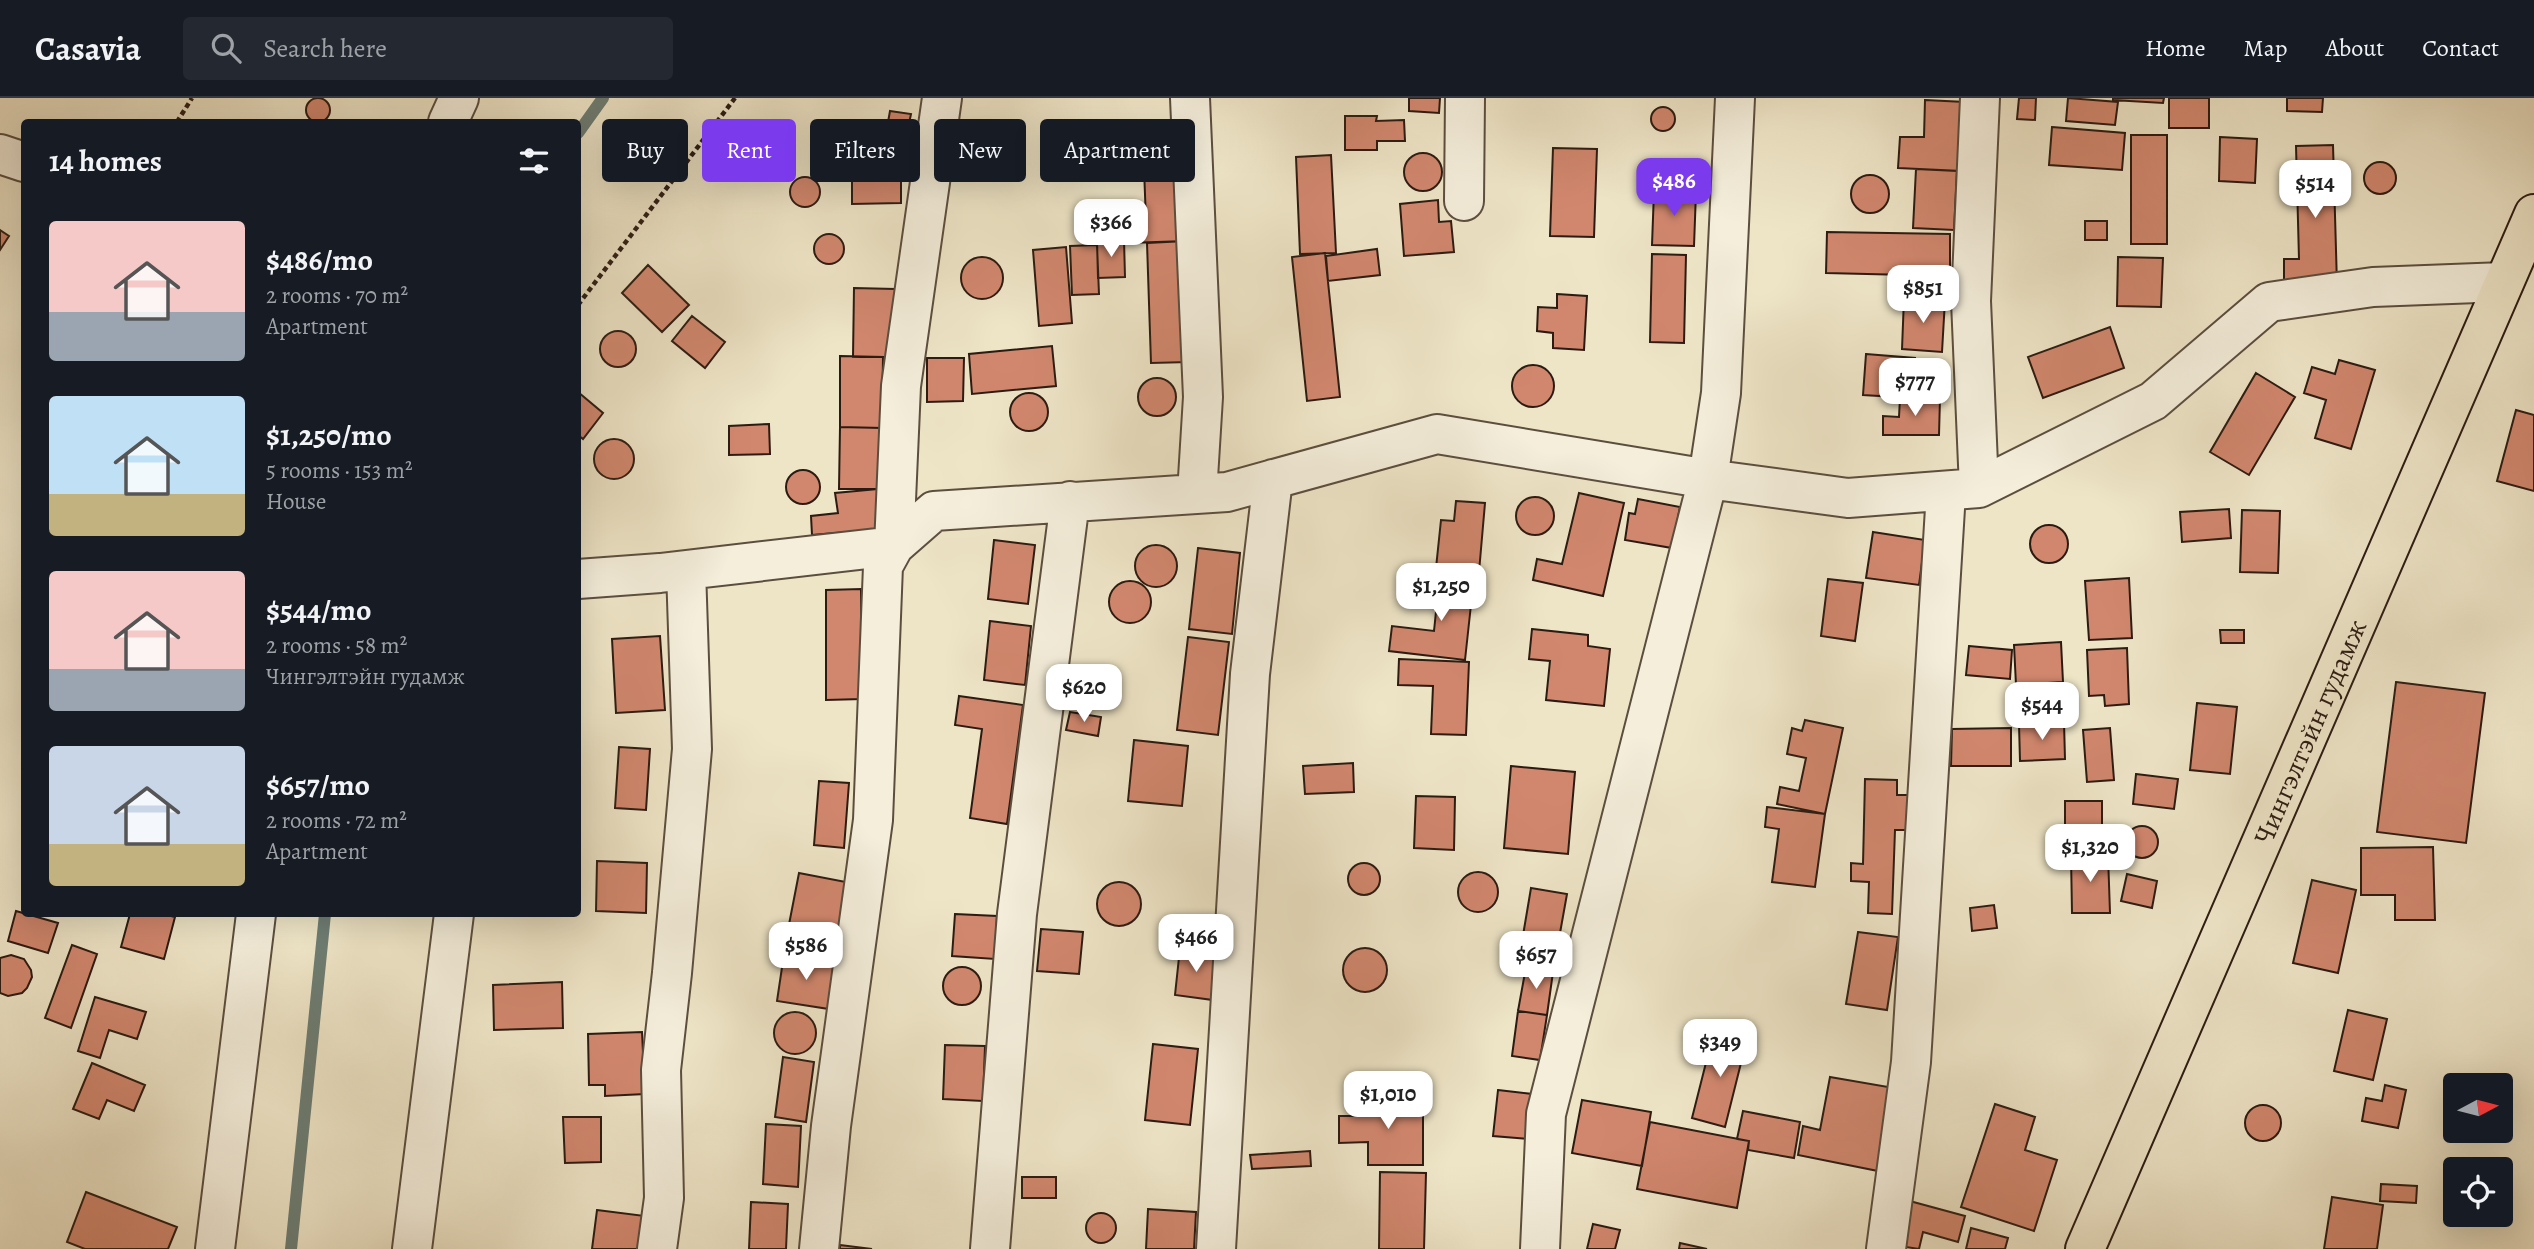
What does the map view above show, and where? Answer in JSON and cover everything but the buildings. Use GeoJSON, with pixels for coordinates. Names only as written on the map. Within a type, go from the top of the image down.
{"type":"FeatureCollection","features":[{"type":"Feature","properties":{"kind":"main road","name":"Чингэлтэйн гудамж"},"geometry":{"type":"LineString","coordinates":[[2085,1249],[2534,214]]}},
{"type":"Feature","properties":{"kind":"street"},"geometry":{"type":"LineString","coordinates":[[449,119],[459,98]]}},
{"type":"Feature","properties":{"kind":"street"},"geometry":{"type":"LineString","coordinates":[[894,546],[901,386],[942,98]]}},
{"type":"Feature","properties":{"kind":"street"},"geometry":{"type":"LineString","coordinates":[[1190,98],[1203,397],[1197,494]]}},
{"type":"Feature","properties":{"kind":"street"},"geometry":{"type":"LineString","coordinates":[[1464,201],[1465,98]]}},
{"type":"Feature","properties":{"kind":"street"},"geometry":{"type":"LineString","coordinates":[[1540,1249],[1546,1114],[1708,479],[1721,393],[1735,98]]}},
{"type":"Feature","properties":{"kind":"street"},"geometry":{"type":"LineString","coordinates":[[1886,1249],[1910,1062],[1963,490],[1980,98]]}},
{"type":"Feature","properties":{"kind":"street"},"geometry":{"type":"LineString","coordinates":[[0,154],[21,161]]}},
{"type":"Feature","properties":{"kind":"street"},"geometry":{"type":"LineString","coordinates":[[819,1249],[831,1126],[873,820],[883,566],[894,546],[934,511],[1227,492],[1437,434],[1708,479],[1848,498],[1963,490],[2153,401],[2269,302],[2373,287],[2504,282]]}},
{"type":"Feature","properties":{"kind":"street"},"geometry":{"type":"LineString","coordinates":[[1216,1249],[1250,674],[1273,479]]}},
{"type":"Feature","properties":{"kind":"street"},"geometry":{"type":"LineString","coordinates":[[990,1249],[1017,914],[1070,501]]}},
{"type":"Feature","properties":{"kind":"street"},"geometry":{"type":"LineString","coordinates":[[581,579],[687,570],[894,546]]}},
{"type":"Feature","properties":{"kind":"street"},"geometry":{"type":"LineString","coordinates":[[657,1249],[664,1199],[661,1070],[692,749],[687,570]]}},
{"type":"Feature","properties":{"kind":"street"},"geometry":{"type":"LineString","coordinates":[[215,1249],[256,917]]}},
{"type":"Feature","properties":{"kind":"street"},"geometry":{"type":"LineString","coordinates":[[412,1249],[454,917]]}},
{"type":"Feature","properties":{"kind":"path"},"geometry":{"type":"LineString","coordinates":[[179,119],[192,98]]}},
{"type":"Feature","properties":{"kind":"path"},"geometry":{"type":"LineString","coordinates":[[581,301],[735,98]]}},
{"type":"Feature","properties":{"kind":"waterway"},"geometry":{"type":"LineString","coordinates":[[581,129],[603,98]]}},
{"type":"Feature","properties":{"kind":"waterway"},"geometry":{"type":"LineString","coordinates":[[291,1249],[325,917]]}}]}
